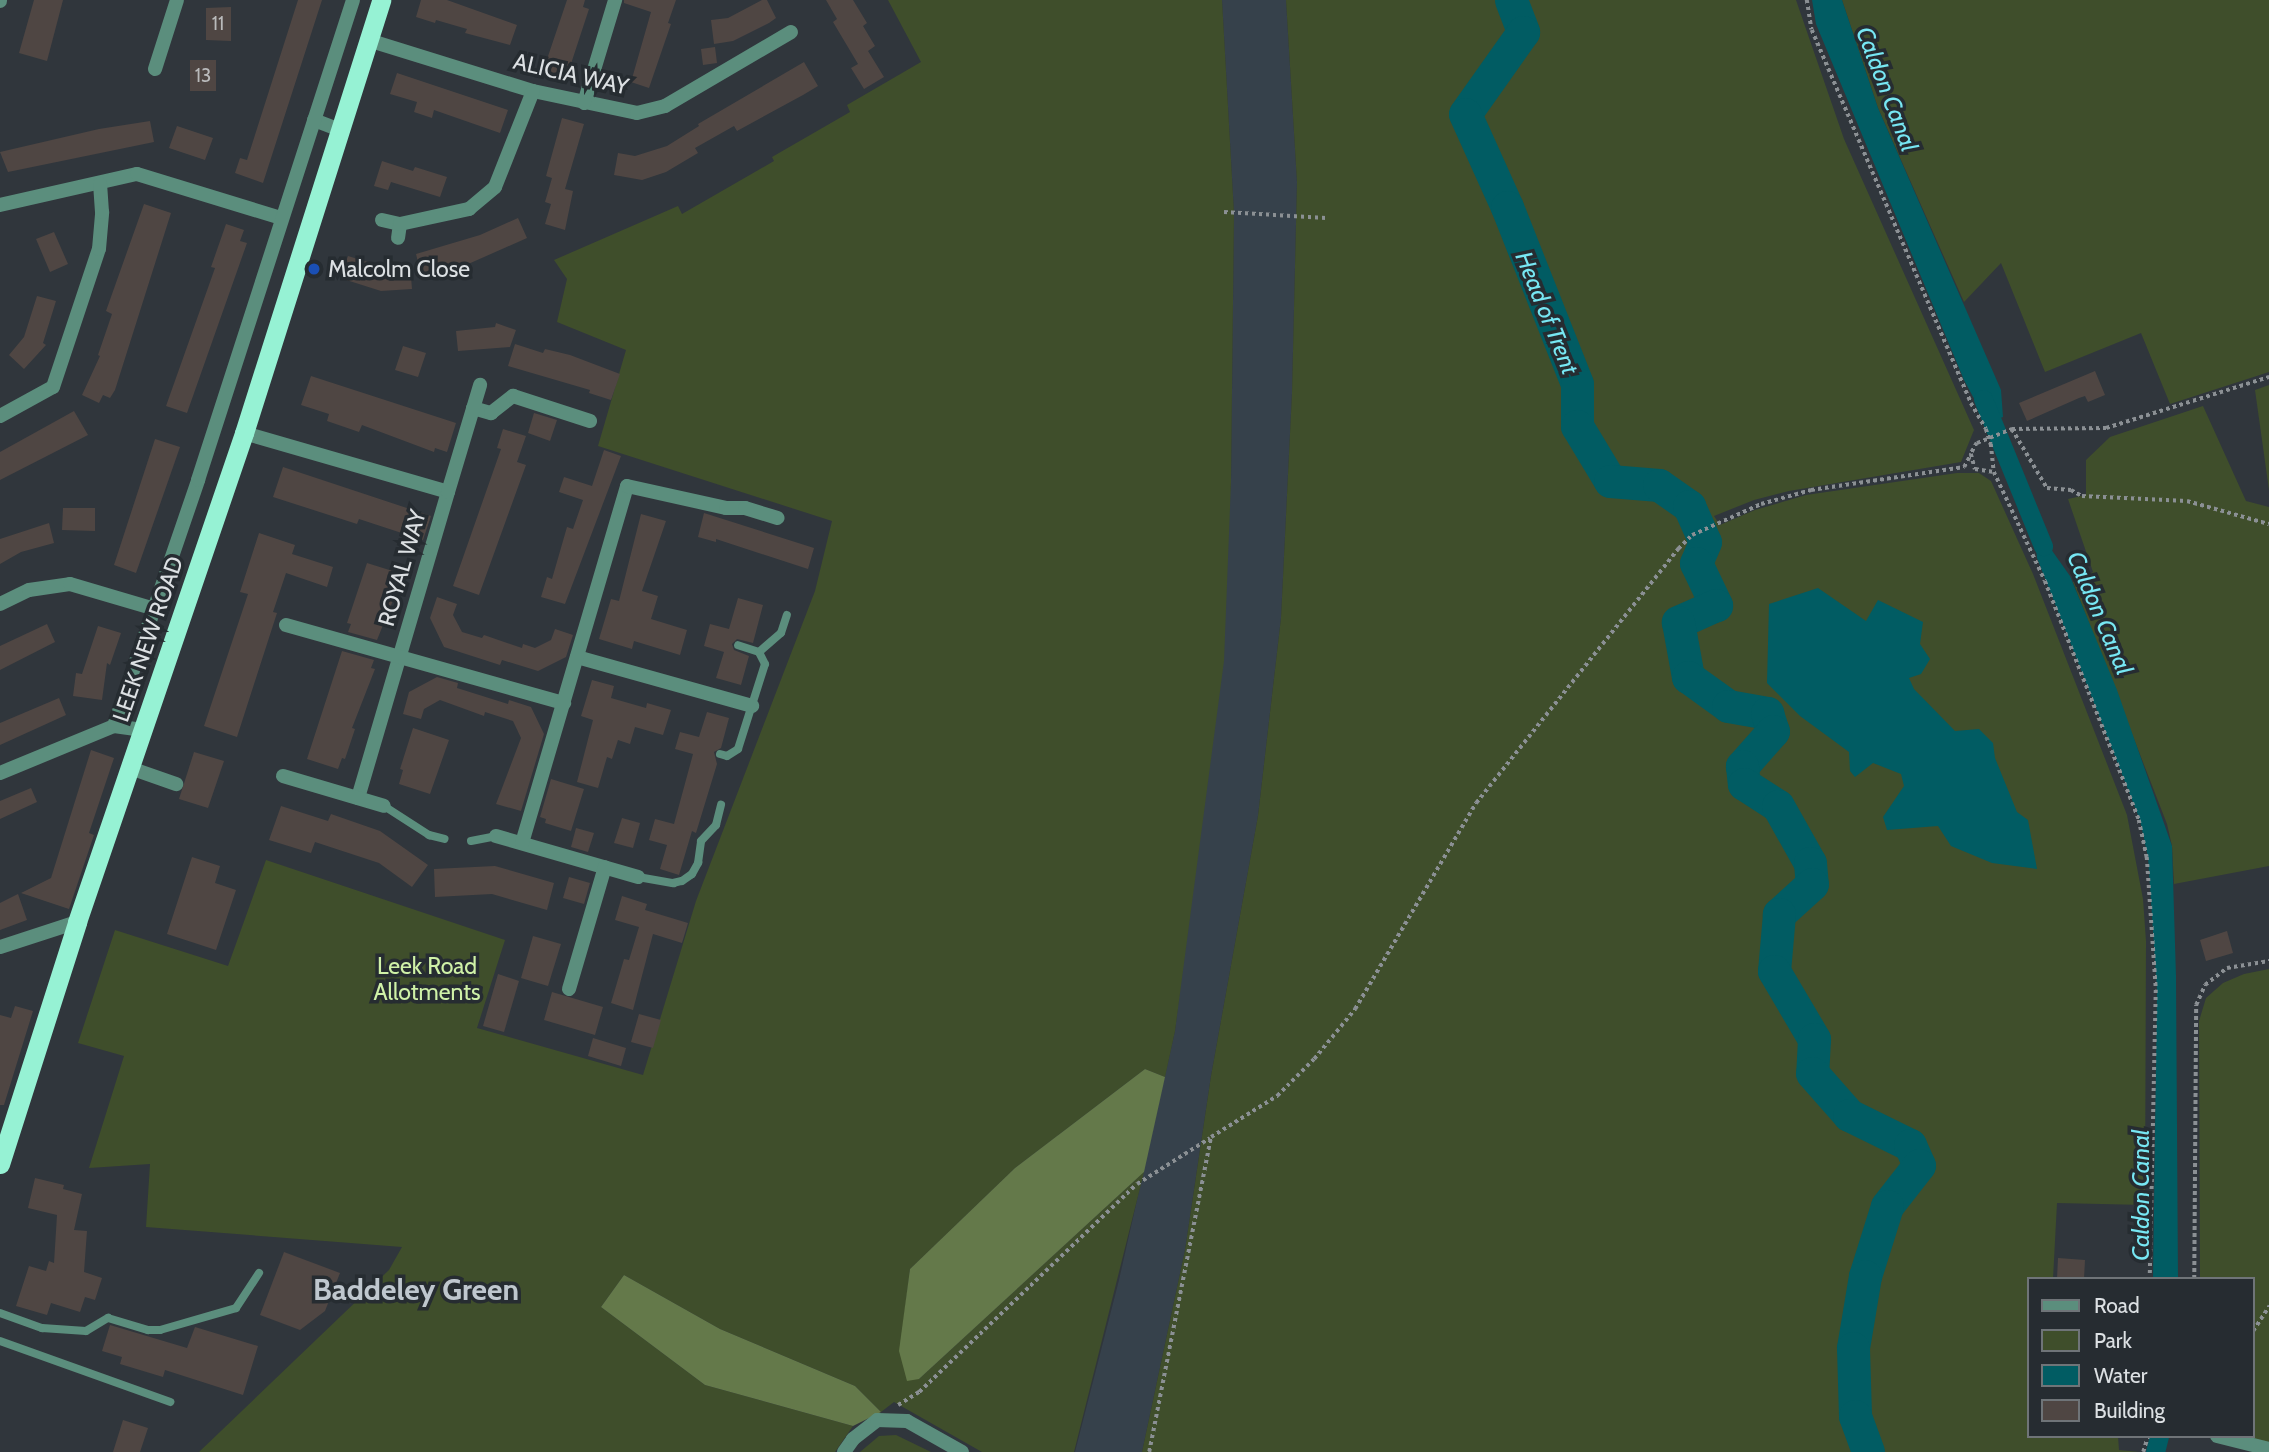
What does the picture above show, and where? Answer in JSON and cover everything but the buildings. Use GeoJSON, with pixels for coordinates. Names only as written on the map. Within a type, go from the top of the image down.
{"type":"FeatureCollection","features":[{"type":"Feature","properties":{"kind":"highway","name":"LEEK NEW ROAD"},"geometry":{"type":"LineString","coordinates":[[0,1164],[76,922],[244,433],[381,0]]}},
{"type":"Feature","properties":{"kind":"street"},"geometry":{"type":"LineString","coordinates":[[155,69],[177,0]]}},
{"type":"Feature","properties":{"kind":"street","name":"LEEK NEW ROAD"},"geometry":{"type":"LineString","coordinates":[[114,726],[155,609],[353,0]]}},
{"type":"Feature","properties":{"kind":"street"},"geometry":{"type":"LineString","coordinates":[[584,103],[615,0]]}},
{"type":"Feature","properties":{"kind":"street","name":"ALICIA WAY"},"geometry":{"type":"LineString","coordinates":[[368,40],[533,91],[638,113],[665,106],[791,32]]}},
{"type":"Feature","properties":{"kind":"street"},"geometry":{"type":"LineString","coordinates":[[382,220],[399,231],[469,209],[495,187],[533,91]]}},
{"type":"Feature","properties":{"kind":"street"},"geometry":{"type":"LineString","coordinates":[[314,120],[341,130]]}},
{"type":"Feature","properties":{"kind":"street"},"geometry":{"type":"LineString","coordinates":[[0,205],[137,174],[281,218]]}},
{"type":"Feature","properties":{"kind":"street"},"geometry":{"type":"LineString","coordinates":[[0,416],[53,387],[99,249],[102,212],[100,184]]}},
{"type":"Feature","properties":{"kind":"street"},"geometry":{"type":"LineString","coordinates":[[448,492],[480,385]]}},
{"type":"Feature","properties":{"kind":"street"},"geometry":{"type":"LineString","coordinates":[[473,408],[491,413],[513,396],[590,421]]}},
{"type":"Feature","properties":{"kind":"street","name":"ROYAL WAY"},"geometry":{"type":"LineString","coordinates":[[244,433],[448,492],[400,656],[564,703]]}},
{"type":"Feature","properties":{"kind":"street"},"geometry":{"type":"LineString","coordinates":[[523,843],[628,486],[726,508],[745,508],[778,518]]}},
{"type":"Feature","properties":{"kind":"street"},"geometry":{"type":"LineString","coordinates":[[0,604],[29,590],[69,584],[155,609]]}},
{"type":"Feature","properties":{"kind":"street"},"geometry":{"type":"LineString","coordinates":[[286,625],[400,656],[358,798]]}},
{"type":"Feature","properties":{"kind":"street"},"geometry":{"type":"LineString","coordinates":[[577,657],[752,706]]}},
{"type":"Feature","properties":{"kind":"street"},"geometry":{"type":"LineString","coordinates":[[0,773],[114,726],[144,730]]}},
{"type":"Feature","properties":{"kind":"street"},"geometry":{"type":"LineString","coordinates":[[130,768],[176,784]]}},
{"type":"Feature","properties":{"kind":"street"},"geometry":{"type":"LineString","coordinates":[[283,776],[384,806]]}},
{"type":"Feature","properties":{"kind":"street"},"geometry":{"type":"LineString","coordinates":[[496,836],[638,877]]}},
{"type":"Feature","properties":{"kind":"street"},"geometry":{"type":"LineString","coordinates":[[569,989],[605,867]]}},
{"type":"Feature","properties":{"kind":"street"},"geometry":{"type":"LineString","coordinates":[[0,947],[76,922]]}},
{"type":"Feature","properties":{"kind":"street"},"geometry":{"type":"LineString","coordinates":[[844,1452],[853,1439],[880,1420],[907,1421],[962,1452]]}},
{"type":"Feature","properties":{"kind":"street"},"geometry":{"type":"LineString","coordinates":[[2225,1438],[2269,1449]]}},
{"type":"Feature","properties":{"kind":"lane"},"geometry":{"type":"LineString","coordinates":[[759,652],[781,633],[787,615]]}},
{"type":"Feature","properties":{"kind":"lane"},"geometry":{"type":"LineString","coordinates":[[720,754],[727,756],[738,749],[765,664],[759,652],[738,645]]}},
{"type":"Feature","properties":{"kind":"lane"},"geometry":{"type":"LineString","coordinates":[[638,877],[673,883],[692,874],[698,863],[701,841],[716,825],[721,804]]}},
{"type":"Feature","properties":{"kind":"lane"},"geometry":{"type":"LineString","coordinates":[[384,806],[429,835],[444,839]]}},
{"type":"Feature","properties":{"kind":"lane"},"geometry":{"type":"LineString","coordinates":[[471,841],[496,836]]}},
{"type":"Feature","properties":{"kind":"lane"},"geometry":{"type":"LineString","coordinates":[[0,1314],[55,1329],[86,1331],[108,1318],[148,1331],[160,1330],[236,1308],[259,1273]]}},
{"type":"Feature","properties":{"kind":"lane"},"geometry":{"type":"LineString","coordinates":[[0,1341],[170,1402]]}},
{"type":"Feature","properties":{"kind":"path"},"geometry":{"type":"LineString","coordinates":[[1807,0],[1812,30],[1971,403],[1986,429],[1991,444],[1994,472],[2046,581],[2136,810],[2147,857],[2155,990],[2150,1277]]}},
{"type":"Feature","properties":{"kind":"path"},"geometry":{"type":"LineString","coordinates":[[1224,212],[1326,218]]}},
{"type":"Feature","properties":{"kind":"path"},"geometry":{"type":"LineString","coordinates":[[880,1420],[919,1392],[1137,1184],[1277,1096],[1314,1059],[1355,1009],[1476,803],[1539,720],[1621,623],[1678,549],[1692,536],[1750,508],[1811,490],[1964,467],[1977,443],[2012,429],[2106,428],[2269,377]]}},
{"type":"Feature","properties":{"kind":"path"},"geometry":{"type":"LineString","coordinates":[[2012,429],[2047,488],[2071,490],[2092,497],[2187,501],[2269,524]]}},
{"type":"Feature","properties":{"kind":"path"},"geometry":{"type":"LineString","coordinates":[[1971,454],[1975,469],[1994,472]]}},
{"type":"Feature","properties":{"kind":"path"},"geometry":{"type":"LineString","coordinates":[[2194,1277],[2196,1005],[2205,985],[2227,968],[2269,961]]}},
{"type":"Feature","properties":{"kind":"path"},"geometry":{"type":"LineString","coordinates":[[1149,1452],[1211,1137]]}},
{"type":"Feature","properties":{"kind":"path"},"geometry":{"type":"LineString","coordinates":[[2255,1328],[2269,1306]]}},
{"type":"Feature","properties":{"kind":"shaded area"},"geometry":{"type":"Polygon","coordinates":[[[1222,0],[1286,0],[1297,182],[1292,393],[1281,618],[1258,816],[1211,1076],[1185,1250],[1142,1452],[1075,1452],[1119,1280],[1175,1031],[1195,862],[1231,482],[1234,213],[1222,0]]]}},
{"type":"Feature","properties":{"kind":"green space","name":"Leek Road Allotments"},"geometry":{"type":"Polygon","coordinates":[[[888,0],[1222,0],[1234,213],[1231,482],[1224,661],[1175,1031],[1165,1077],[1145,1069],[1015,1168],[910,1269],[900,1351],[919,1379],[1144,1172],[1074,1452],[982,1452],[894,1402],[881,1412],[855,1386],[720,1329],[624,1275],[601,1307],[705,1385],[853,1426],[835,1452],[199,1452],[389,1270],[402,1247],[146,1227],[150,1164],[89,1168],[124,1056],[78,1043],[115,930],[228,966],[266,860],[505,940],[477,1028],[643,1075],[696,901],[815,591],[832,521],[598,446],[626,350],[557,322],[567,279],[554,260],[678,206],[682,214],[774,161],[772,157],[850,112],[847,105],[921,62],[888,0]]]}},
{"type":"Feature","properties":{"kind":"green space"},"geometry":{"type":"Polygon","coordinates":[[[1286,0],[1796,0],[1844,139],[1974,430],[1961,462],[1789,491],[1754,500],[1714,516],[1720,525],[1755,510],[1806,495],[1957,473],[1979,473],[1991,481],[2033,574],[2127,815],[2143,899],[2146,941],[2145,1205],[2057,1203],[2053,1277],[2028,1277],[2028,1438],[2118,1438],[2119,1450],[2139,1452],[1142,1452],[1185,1250],[1211,1076],[1258,816],[1281,618],[1292,393],[1297,182],[1286,0]]]}},
{"type":"Feature","properties":{"kind":"green space"},"geometry":{"type":"Polygon","coordinates":[[[1842,0],[2269,0],[2269,372],[2170,404],[2141,333],[2045,372],[2001,263],[1964,302],[1878,108],[1842,0]]]}},
{"type":"Feature","properties":{"kind":"green space"},"geometry":{"type":"Polygon","coordinates":[[[2269,385],[2269,490],[2255,390],[2269,385]]]}},
{"type":"Feature","properties":{"kind":"green space"},"geometry":{"type":"Polygon","coordinates":[[[2203,406],[2246,501],[2269,507],[2269,866],[2174,884],[2172,846],[2167,824],[2073,582],[2093,572],[2068,499],[2086,495],[2086,460],[2110,437],[2203,406]]]}},
{"type":"Feature","properties":{"kind":"green space"},"geometry":{"type":"Polygon","coordinates":[[[2269,969],[2269,1446],[2246,1438],[2255,1438],[2255,1277],[2200,1277],[2199,1021],[2206,998],[2223,983],[2244,974],[2269,969]]]}},
{"type":"Feature","properties":{"kind":"green space"},"geometry":{"type":"Polygon","coordinates":[[[1145,1069],[1165,1077],[1144,1172],[919,1379],[907,1381],[899,1351],[910,1269],[1015,1168],[1145,1069]]]}},
{"type":"Feature","properties":{"kind":"green space"},"geometry":{"type":"Polygon","coordinates":[[[624,1275],[720,1329],[855,1386],[881,1412],[853,1426],[705,1385],[601,1307],[624,1275]]]}},
{"type":"Feature","properties":{"kind":"green space"},"geometry":{"type":"Polygon","coordinates":[[[896,1435],[931,1452],[860,1452],[879,1436],[896,1435]]]}},
{"type":"Feature","properties":{"kind":"water"},"geometry":{"type":"Polygon","coordinates":[[[1812,0],[1842,0],[1878,108],[2001,390],[2003,417],[1987,423],[1964,380],[1816,24],[1812,0]]]}},
{"type":"Feature","properties":{"kind":"water"},"geometry":{"type":"Polygon","coordinates":[[[2035,521],[2041,535],[2070,576],[2117,690],[2172,846],[2176,976],[2178,1277],[2153,1277],[2157,990],[2148,857],[2140,820],[2037,558],[2035,537],[2029,524],[2035,521]]]}},
{"type":"Feature","properties":{"kind":"water"},"geometry":{"type":"Polygon","coordinates":[[[1818,588],[1866,621],[1878,600],[1923,622],[1920,644],[1930,659],[1921,674],[1909,678],[1914,689],[1955,731],[1979,729],[1993,743],[1995,758],[2017,812],[2028,820],[2037,869],[1992,863],[1951,846],[1938,826],[1887,830],[1883,817],[1904,786],[1901,774],[1873,763],[1855,777],[1850,771],[1849,752],[1800,716],[1767,683],[1769,604],[1818,588]]]}},
{"type":"Feature","properties":{"kind":"waterway","name":"Head of Trent"},"geometry":{"type":"LineString","coordinates":[[1511,0],[1523,32],[1465,114],[1507,207],[1577,384],[1577,426],[1610,481],[1659,485],[1689,506],[1705,542],[1696,563],[1716,605],[1678,622],[1688,677],[1728,706],[1767,713],[1773,731],[1742,766],[1744,784],[1778,806],[1810,863],[1812,884],[1779,914],[1774,971],[1814,1039],[1812,1073],[1849,1115],[1910,1145],[1919,1165],[1887,1206],[1865,1276],[1853,1348],[1855,1416],[1868,1452]]}},
{"type":"Feature","properties":{"kind":"waterway","name":"Caldon Canal"},"geometry":{"type":"LineString","coordinates":[[1983,399],[2043,546]]}},
{"type":"Feature","properties":{"kind":"waterway","name":"Caldon Canal"},"geometry":{"type":"LineString","coordinates":[[2155,1452],[2158,1438]]}},
{"type":"Feature","properties":{"kind":"place","name":"Malcolm Close"},"geometry":{"type":"Point","coordinates":[314,269]}},
{"type":"Feature","properties":{"kind":"district","name":"Baddeley Green"},"geometry":{"type":"Point","coordinates":[416,1290]}}]}
